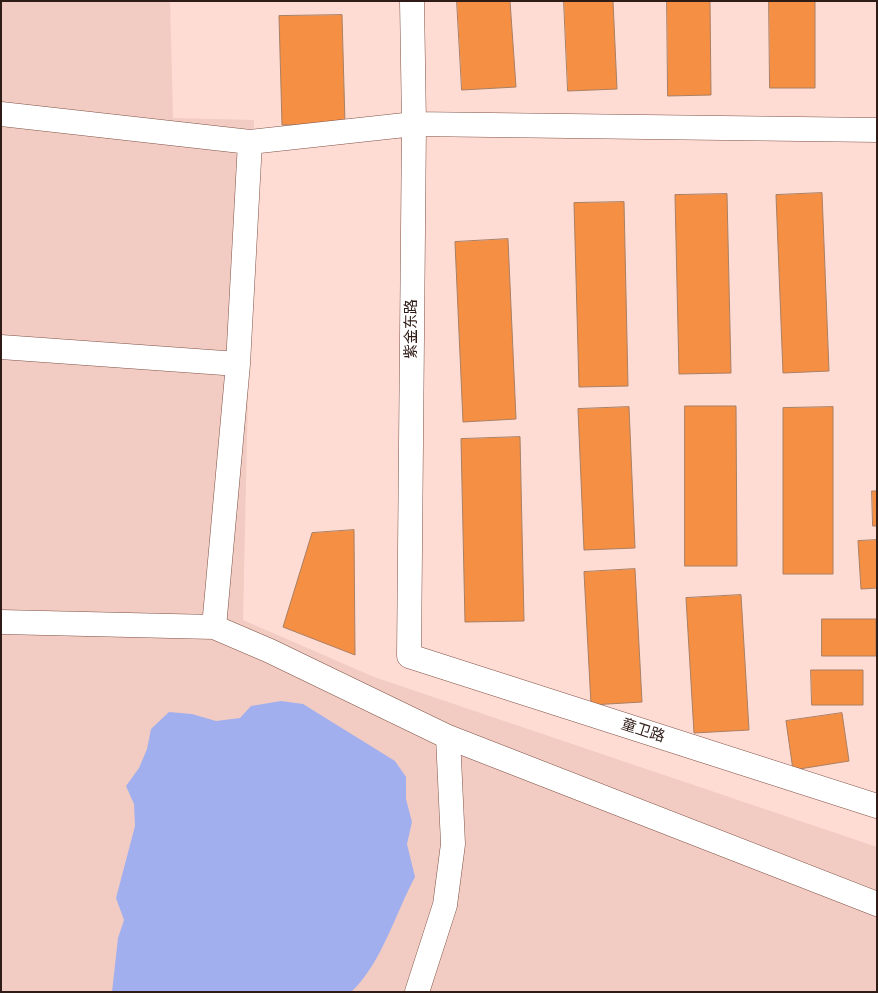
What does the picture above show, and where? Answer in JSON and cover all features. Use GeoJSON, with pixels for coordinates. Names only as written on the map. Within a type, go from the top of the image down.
{"type":"FeatureCollection","features":[{"type":"Feature","properties":{"kind":"street","name":"紫金东路"},"geometry":{"type":"LineString","coordinates":[[410,656],[414,124],[412,1]]}},
{"type":"Feature","properties":{"kind":"street"},"geometry":{"type":"LineString","coordinates":[[1,114],[250,142],[414,124],[877,130]]}},
{"type":"Feature","properties":{"kind":"street"},"geometry":{"type":"LineString","coordinates":[[214,627],[238,364],[250,142]]}},
{"type":"Feature","properties":{"kind":"street"},"geometry":{"type":"LineString","coordinates":[[1,347],[238,364]]}},
{"type":"Feature","properties":{"kind":"street"},"geometry":{"type":"LineString","coordinates":[[1,622],[214,627],[270,651],[448,737],[877,904]]}},
{"type":"Feature","properties":{"kind":"street","name":"童卫路"},"geometry":{"type":"LineString","coordinates":[[410,656],[877,806]]}},
{"type":"Feature","properties":{"kind":"street"},"geometry":{"type":"LineString","coordinates":[[416,992],[445,905],[453,844],[448,737]]}},
{"type":"Feature","properties":{"kind":"shaded area"},"geometry":{"type":"Polygon","coordinates":[[[1,1],[170,1],[173,118],[254,120],[243,620],[374,677],[877,847],[877,992],[1,992],[1,1]]]}},
{"type":"Feature","properties":{"kind":"water"},"geometry":{"type":"Polygon","coordinates":[[[281,701],[303,704],[395,761],[406,777],[406,799],[412,822],[407,844],[415,877],[371,968],[351,992],[112,992],[118,938],[124,920],[116,898],[135,826],[134,804],[126,786],[139,768],[147,749],[151,729],[169,712],[192,714],[216,721],[240,718],[251,706],[281,701]]]}},
{"type":"Feature","properties":{"kind":"building"},"geometry":{"type":"Polygon","coordinates":[[[457,1],[510,1],[516,87],[462,90],[457,1]]]}},
{"type":"Feature","properties":{"kind":"building"},"geometry":{"type":"Polygon","coordinates":[[[564,1],[613,1],[617,89],[568,91],[564,1]]]}},
{"type":"Feature","properties":{"kind":"building"},"geometry":{"type":"Polygon","coordinates":[[[667,1],[710,1],[711,95],[668,96],[667,1]]]}},
{"type":"Feature","properties":{"kind":"building"},"geometry":{"type":"Polygon","coordinates":[[[769,1],[815,1],[815,88],[770,88],[769,1]]]}},
{"type":"Feature","properties":{"kind":"building"},"geometry":{"type":"Polygon","coordinates":[[[342,15],[345,124],[282,125],[279,16],[342,15]]]}},
{"type":"Feature","properties":{"kind":"building"},"geometry":{"type":"Polygon","coordinates":[[[822,193],[829,371],[783,373],[776,195],[822,193]]]}},
{"type":"Feature","properties":{"kind":"building"},"geometry":{"type":"Polygon","coordinates":[[[727,194],[731,373],[679,374],[675,195],[727,194]]]}},
{"type":"Feature","properties":{"kind":"building"},"geometry":{"type":"Polygon","coordinates":[[[624,202],[628,386],[579,387],[574,203],[624,202]]]}},
{"type":"Feature","properties":{"kind":"building"},"geometry":{"type":"Polygon","coordinates":[[[508,239],[516,419],[463,422],[455,242],[508,239]]]}},
{"type":"Feature","properties":{"kind":"building"},"geometry":{"type":"Polygon","coordinates":[[[685,406],[736,406],[737,566],[685,566],[685,406]]]}},
{"type":"Feature","properties":{"kind":"building"},"geometry":{"type":"Polygon","coordinates":[[[629,407],[635,548],[584,550],[578,409],[629,407]]]}},
{"type":"Feature","properties":{"kind":"building"},"geometry":{"type":"Polygon","coordinates":[[[833,407],[833,574],[783,574],[783,408],[833,407]]]}},
{"type":"Feature","properties":{"kind":"building"},"geometry":{"type":"Polygon","coordinates":[[[520,437],[524,621],[465,622],[461,439],[520,437]]]}},
{"type":"Feature","properties":{"kind":"building"},"geometry":{"type":"Polygon","coordinates":[[[872,491],[877,491],[877,526],[873,526],[872,491]]]}},
{"type":"Feature","properties":{"kind":"building"},"geometry":{"type":"Polygon","coordinates":[[[354,530],[355,655],[283,627],[312,533],[354,530]]]}},
{"type":"Feature","properties":{"kind":"building"},"geometry":{"type":"Polygon","coordinates":[[[877,540],[877,588],[861,589],[858,541],[877,540]]]}},
{"type":"Feature","properties":{"kind":"building"},"geometry":{"type":"Polygon","coordinates":[[[635,569],[642,702],[591,705],[584,572],[635,569]]]}},
{"type":"Feature","properties":{"kind":"building"},"geometry":{"type":"Polygon","coordinates":[[[741,595],[749,730],[694,733],[686,598],[741,595]]]}},
{"type":"Feature","properties":{"kind":"building"},"geometry":{"type":"Polygon","coordinates":[[[822,619],[876,619],[876,656],[822,656],[822,619]]]}},
{"type":"Feature","properties":{"kind":"building"},"geometry":{"type":"Polygon","coordinates":[[[811,670],[863,670],[863,705],[812,705],[811,670]]]}},
{"type":"Feature","properties":{"kind":"building"},"geometry":{"type":"Polygon","coordinates":[[[842,713],[849,761],[793,770],[786,721],[842,713]]]}}]}
